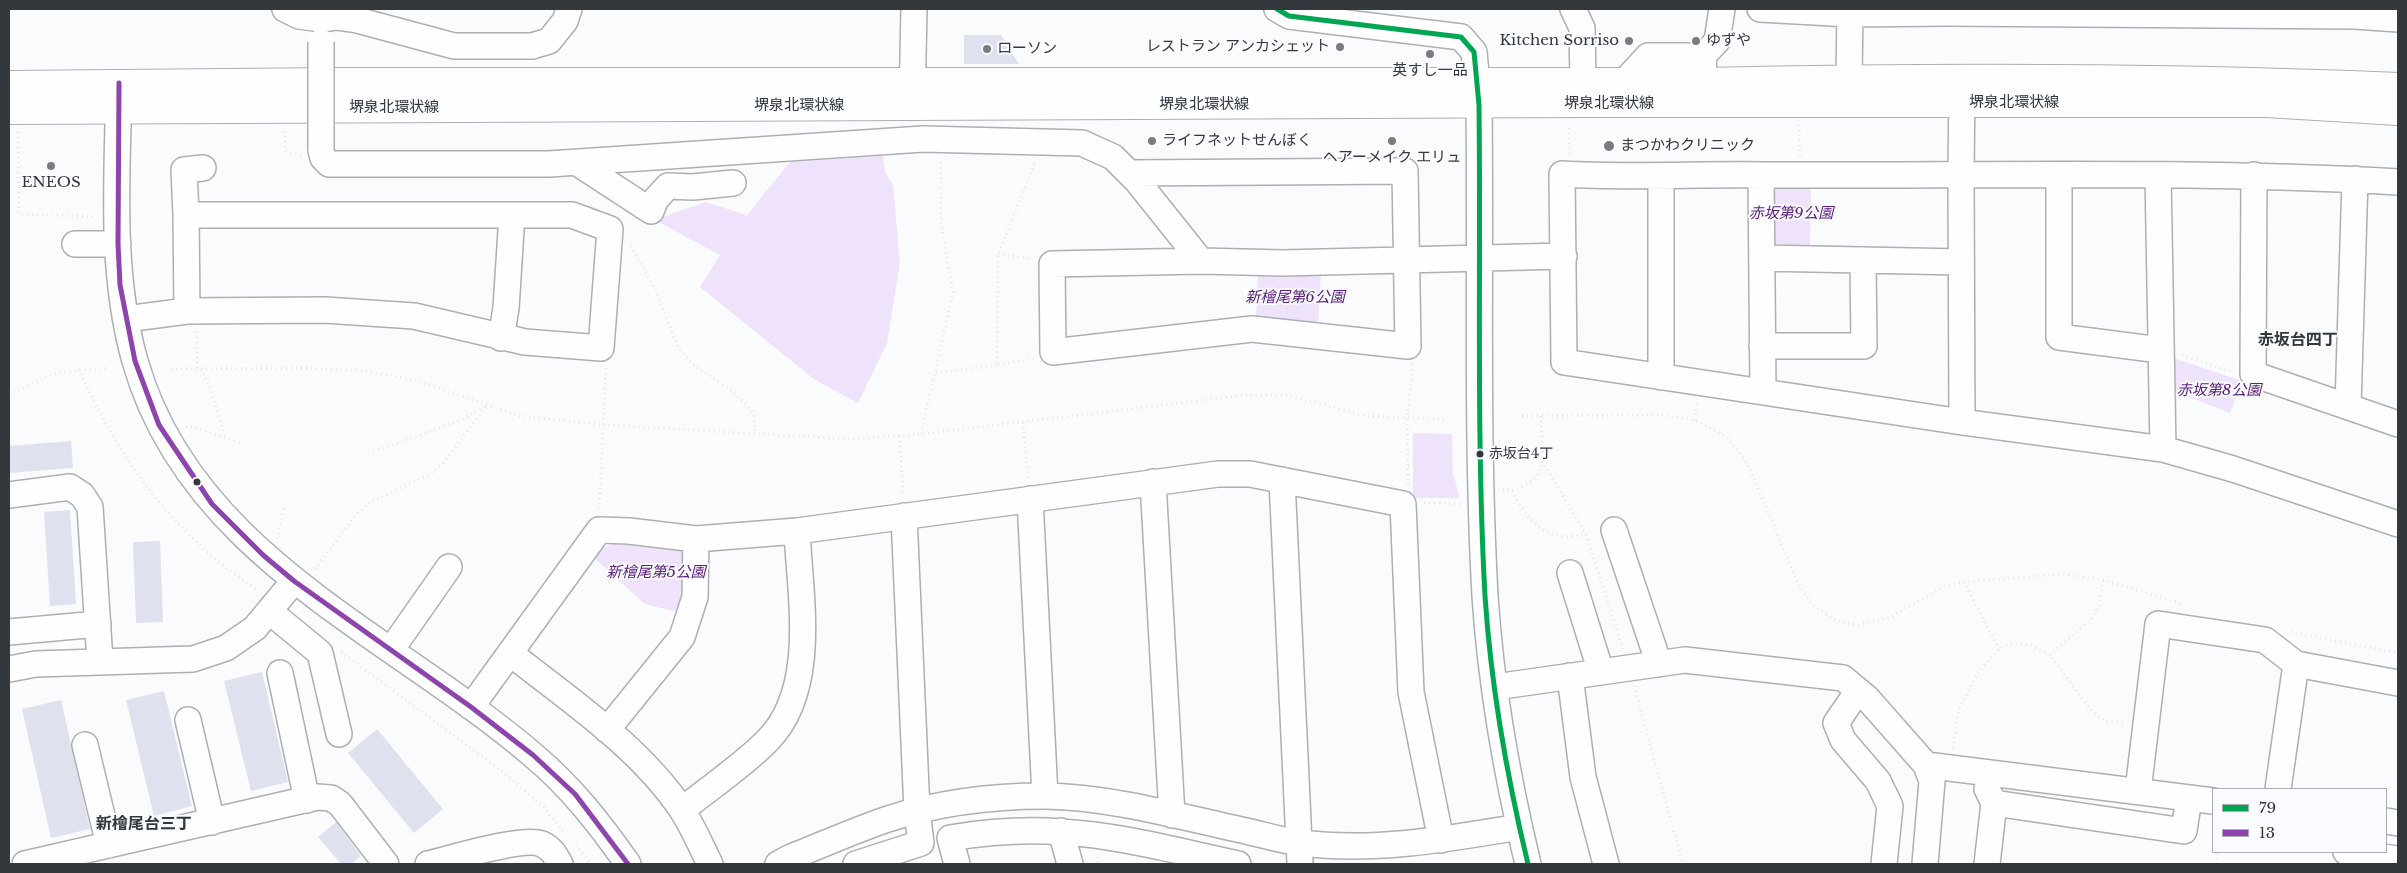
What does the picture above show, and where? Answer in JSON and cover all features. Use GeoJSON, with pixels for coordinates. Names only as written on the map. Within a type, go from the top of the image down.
{"type":"FeatureCollection","features":[{"type":"Feature","properties":{"kind":"main road","name":"堺泉北環状線"},"geometry":{"type":"LineString","coordinates":[[1478,94],[1583,81],[1625,82],[1703,69],[1849,79],[1962,92],[2267,103],[2398,111]]}},
{"type":"Feature","properties":{"kind":"main road","name":"堺泉北環状線"},"geometry":{"type":"LineString","coordinates":[[9,85],[119,96],[1962,92],[2268,81],[2398,87]]}},
{"type":"Feature","properties":{"kind":"main road","name":"堺泉北環状線"},"geometry":{"type":"LineString","coordinates":[[14,119],[119,96]]}},
{"type":"Feature","properties":{"kind":"street"},"geometry":{"type":"LineString","coordinates":[[285,9],[321,30]]}},
{"type":"Feature","properties":{"kind":"street"},"geometry":{"type":"LineString","coordinates":[[321,30],[336,18],[357,20],[454,46],[532,46],[549,41],[565,20],[569,9]]}},
{"type":"Feature","properties":{"kind":"street"},"geometry":{"type":"LineString","coordinates":[[913,94],[914,9]]}},
{"type":"Feature","properties":{"kind":"street"},"geometry":{"type":"LineString","coordinates":[[1277,9],[1289,16],[1461,37],[1474,52],[1478,94],[1482,519],[1485,597],[1505,756],[1528,864]]}},
{"type":"Feature","properties":{"kind":"street"},"geometry":{"type":"LineString","coordinates":[[1574,9],[1582,28],[1583,81]]}},
{"type":"Feature","properties":{"kind":"street"},"geometry":{"type":"LineString","coordinates":[[1703,69],[1716,41],[1722,9]]}},
{"type":"Feature","properties":{"kind":"street"},"geometry":{"type":"LineString","coordinates":[[1760,9],[1850,12],[2355,12],[2398,19]]}},
{"type":"Feature","properties":{"kind":"street"},"geometry":{"type":"LineString","coordinates":[[1849,79],[1850,12]]}},
{"type":"Feature","properties":{"kind":"street"},"geometry":{"type":"LineString","coordinates":[[321,30],[321,150],[323,158],[329,164],[576,162],[940,139],[1082,143],[1113,157],[1129,173],[1201,260]]}},
{"type":"Feature","properties":{"kind":"street"},"geometry":{"type":"LineString","coordinates":[[1962,92],[1960,176],[1962,422]]}},
{"type":"Feature","properties":{"kind":"street"},"geometry":{"type":"LineString","coordinates":[[119,96],[118,244],[120,285],[135,361],[158,425],[212,504],[262,554],[303,577],[391,650],[533,755],[574,794],[628,864]]}},
{"type":"Feature","properties":{"kind":"street"},"geometry":{"type":"LineString","coordinates":[[576,162],[651,211],[656,199],[668,186],[693,187],[733,183]]}},
{"type":"Feature","properties":{"kind":"street"},"geometry":{"type":"LineString","coordinates":[[192,317],[184,170],[203,168]]}},
{"type":"Feature","properties":{"kind":"street"},"geometry":{"type":"LineString","coordinates":[[1129,173],[1405,171],[1407,261],[1408,346],[1252,329],[1053,352],[1052,264],[1201,260],[1282,263],[1407,261],[1480,257],[1564,256]]}},
{"type":"Feature","properties":{"kind":"street"},"geometry":{"type":"LineString","coordinates":[[2398,182],[2254,175],[1761,175],[1661,177],[1562,174],[1564,362],[1962,422],[2163,449],[2233,469],[2398,524]]}},
{"type":"Feature","properties":{"kind":"street"},"geometry":{"type":"LineString","coordinates":[[1761,175],[1763,391]]}},
{"type":"Feature","properties":{"kind":"street"},"geometry":{"type":"LineString","coordinates":[[2059,175],[2059,337],[2160,350]]}},
{"type":"Feature","properties":{"kind":"street"},"geometry":{"type":"LineString","coordinates":[[2254,175],[2253,374],[2398,424]]}},
{"type":"Feature","properties":{"kind":"street"},"geometry":{"type":"LineString","coordinates":[[2158,176],[2163,449]]}},
{"type":"Feature","properties":{"kind":"street"},"geometry":{"type":"LineString","coordinates":[[1661,177],[1661,377]]}},
{"type":"Feature","properties":{"kind":"street"},"geometry":{"type":"LineString","coordinates":[[2348,406],[2355,179]]}},
{"type":"Feature","properties":{"kind":"street"},"geometry":{"type":"LineString","coordinates":[[126,319],[325,310],[414,316],[501,338],[525,342],[601,348],[610,229],[572,215],[186,215]]}},
{"type":"Feature","properties":{"kind":"street"},"geometry":{"type":"LineString","coordinates":[[501,338],[506,308],[512,215]]}},
{"type":"Feature","properties":{"kind":"street"},"geometry":{"type":"LineString","coordinates":[[75,244],[118,244]]}},
{"type":"Feature","properties":{"kind":"street"},"geometry":{"type":"LineString","coordinates":[[1762,258],[1961,262]]}},
{"type":"Feature","properties":{"kind":"street"},"geometry":{"type":"LineString","coordinates":[[1762,346],[1864,346],[1863,260]]}},
{"type":"Feature","properties":{"kind":"street"},"geometry":{"type":"LineString","coordinates":[[471,708],[598,530],[629,531],[696,539],[798,531],[1153,482],[1218,474],[1250,474],[1403,504],[1411,692],[1441,840]]}},
{"type":"Feature","properties":{"kind":"street"},"geometry":{"type":"LineString","coordinates":[[1282,480],[1300,854]]}},
{"type":"Feature","properties":{"kind":"street"},"geometry":{"type":"LineString","coordinates":[[1153,482],[1172,815]]}},
{"type":"Feature","properties":{"kind":"street"},"geometry":{"type":"LineString","coordinates":[[9,495],[70,487],[82,495],[90,507],[100,661]]}},
{"type":"Feature","properties":{"kind":"street"},"geometry":{"type":"LineString","coordinates":[[1030,499],[1045,796]]}},
{"type":"Feature","properties":{"kind":"street"},"geometry":{"type":"LineString","coordinates":[[859,864],[921,843],[917,811],[904,516]]}},
{"type":"Feature","properties":{"kind":"street"},"geometry":{"type":"LineString","coordinates":[[1614,530],[1658,664]]}},
{"type":"Feature","properties":{"kind":"street"},"geometry":{"type":"LineString","coordinates":[[682,810],[768,740],[784,719],[796,692],[802,658],[798,531]]}},
{"type":"Feature","properties":{"kind":"street"},"geometry":{"type":"LineString","coordinates":[[607,730],[682,637],[695,597],[696,539]]}},
{"type":"Feature","properties":{"kind":"street"},"geometry":{"type":"LineString","coordinates":[[391,650],[449,567]]}},
{"type":"Feature","properties":{"kind":"street"},"geometry":{"type":"LineString","coordinates":[[1570,574],[1601,672]]}},
{"type":"Feature","properties":{"kind":"street"},"geometry":{"type":"LineString","coordinates":[[9,669],[36,664],[193,659],[226,648],[255,628],[267,603],[303,577]]}},
{"type":"Feature","properties":{"kind":"street"},"geometry":{"type":"LineString","coordinates":[[267,603],[320,653],[339,734]]}},
{"type":"Feature","properties":{"kind":"street"},"geometry":{"type":"LineString","coordinates":[[9,632],[98,624]]}},
{"type":"Feature","properties":{"kind":"street"},"geometry":{"type":"LineString","coordinates":[[2138,791],[2158,624],[2265,640],[2296,664],[2398,683]]}},
{"type":"Feature","properties":{"kind":"street"},"geometry":{"type":"LineString","coordinates":[[510,653],[607,730],[647,768],[682,810],[710,864]]}},
{"type":"Feature","properties":{"kind":"street"},"geometry":{"type":"LineString","coordinates":[[1495,687],[1685,660],[1843,678],[1938,767],[2212,800]]}},
{"type":"Feature","properties":{"kind":"street"},"geometry":{"type":"LineString","coordinates":[[2278,788],[2296,664]]}},
{"type":"Feature","properties":{"kind":"street"},"geometry":{"type":"LineString","coordinates":[[280,674],[308,800]]}},
{"type":"Feature","properties":{"kind":"street"},"geometry":{"type":"LineString","coordinates":[[1570,676],[1583,777],[1606,864]]}},
{"type":"Feature","properties":{"kind":"street"},"geometry":{"type":"LineString","coordinates":[[1858,690],[1836,723],[1844,740],[1878,781],[1890,806],[1884,864]]}},
{"type":"Feature","properties":{"kind":"street"},"geometry":{"type":"LineString","coordinates":[[188,720],[212,822]]}},
{"type":"Feature","properties":{"kind":"street"},"geometry":{"type":"LineString","coordinates":[[85,745],[117,851]]}},
{"type":"Feature","properties":{"kind":"street"},"geometry":{"type":"LineString","coordinates":[[1926,864],[1932,781],[1938,767]]}},
{"type":"Feature","properties":{"kind":"street"},"geometry":{"type":"LineString","coordinates":[[1977,772],[1994,804],[1987,864]]}},
{"type":"Feature","properties":{"kind":"street"},"geometry":{"type":"LineString","coordinates":[[778,864],[889,819],[917,811],[970,801],[1045,796],[1086,799],[1172,815],[1300,854],[1441,840],[1519,827]]}},
{"type":"Feature","properties":{"kind":"street"},"geometry":{"type":"LineString","coordinates":[[26,864],[117,851],[212,822],[308,800],[331,798],[340,804],[386,864]]}},
{"type":"Feature","properties":{"kind":"street"},"geometry":{"type":"LineString","coordinates":[[1994,804],[2184,831],[2189,798]]}},
{"type":"Feature","properties":{"kind":"street"},"geometry":{"type":"LineString","coordinates":[[957,864],[950,838],[996,831],[1060,832],[1090,835],[1189,859],[1238,864]]}},
{"type":"Feature","properties":{"kind":"street"},"geometry":{"type":"LineString","coordinates":[[1060,832],[1070,864]]}},
{"type":"Feature","properties":{"kind":"street"},"geometry":{"type":"LineString","coordinates":[[440,863],[519,843],[541,843],[554,851],[560,864]]}},
{"type":"Feature","properties":{"kind":"street"},"geometry":{"type":"LineString","coordinates":[[2353,853],[2398,859]]}},
{"type":"Feature","properties":{"kind":"path"},"geometry":{"type":"LineString","coordinates":[[1569,175],[1570,116]]}},
{"type":"Feature","properties":{"kind":"path"},"geometry":{"type":"LineString","coordinates":[[1799,116],[1800,175]]}},
{"type":"Feature","properties":{"kind":"path"},"geometry":{"type":"LineString","coordinates":[[14,119],[19,214],[103,217]]}},
{"type":"Feature","properties":{"kind":"path"},"geometry":{"type":"LineString","coordinates":[[285,150],[286,126]]}},
{"type":"Feature","properties":{"kind":"path"},"geometry":{"type":"LineString","coordinates":[[921,434],[953,292],[941,223],[940,139]]}},
{"type":"Feature","properties":{"kind":"path"},"geometry":{"type":"LineString","coordinates":[[997,365],[998,254],[1040,151],[1041,141]]}},
{"type":"Feature","properties":{"kind":"path"},"geometry":{"type":"LineString","coordinates":[[610,229],[622,234],[631,246],[656,291],[678,347],[692,364],[729,389],[748,406],[754,415],[755,435]]}},
{"type":"Feature","properties":{"kind":"path"},"geometry":{"type":"LineString","coordinates":[[998,254],[1043,260],[1052,264]]}},
{"type":"Feature","properties":{"kind":"path"},"geometry":{"type":"LineString","coordinates":[[1283,291],[1288,314]]}},
{"type":"Feature","properties":{"kind":"path"},"geometry":{"type":"LineString","coordinates":[[192,317],[199,369],[212,389],[225,438]]}},
{"type":"Feature","properties":{"kind":"path"},"geometry":{"type":"LineString","coordinates":[[2160,350],[2169,350],[2244,375],[2253,374]]}},
{"type":"Feature","properties":{"kind":"path"},"geometry":{"type":"LineString","coordinates":[[936,372],[1043,358],[1053,352]]}},
{"type":"Feature","properties":{"kind":"path"},"geometry":{"type":"LineString","coordinates":[[1403,504],[1408,496],[1407,419],[1414,358]]}},
{"type":"Feature","properties":{"kind":"path"},"geometry":{"type":"LineString","coordinates":[[598,530],[606,359]]}},
{"type":"Feature","properties":{"kind":"path"},"geometry":{"type":"LineString","coordinates":[[9,394],[57,373],[80,369],[108,368]]}},
{"type":"Feature","properties":{"kind":"path"},"geometry":{"type":"LineString","coordinates":[[172,369],[306,368],[366,371],[418,381],[485,406],[520,416],[603,425],[850,439],[921,434],[1246,395],[1288,395],[1366,416],[1444,420]]}},
{"type":"Feature","properties":{"kind":"path"},"geometry":{"type":"LineString","coordinates":[[80,369],[94,402],[126,460],[168,514],[216,560],[267,603]]}},
{"type":"Feature","properties":{"kind":"path"},"geometry":{"type":"LineString","coordinates":[[1695,420],[1698,396]]}},
{"type":"Feature","properties":{"kind":"path"},"geometry":{"type":"LineString","coordinates":[[303,577],[353,518],[372,501],[428,476],[442,465],[485,406]]}},
{"type":"Feature","properties":{"kind":"path"},"geometry":{"type":"LineString","coordinates":[[373,451],[462,420],[485,406]]}},
{"type":"Feature","properties":{"kind":"path"},"geometry":{"type":"LineString","coordinates":[[1522,416],[1660,415],[1695,420],[1728,438],[1747,463],[1799,585],[1812,604],[1836,621],[1860,625],[1889,618],[1945,586],[1964,582],[2064,574],[2104,580],[2191,607]]}},
{"type":"Feature","properties":{"kind":"path"},"geometry":{"type":"LineString","coordinates":[[1503,489],[1512,490],[1534,482],[1539,474],[1543,462],[1541,416]]}},
{"type":"Feature","properties":{"kind":"path"},"geometry":{"type":"LineString","coordinates":[[1023,422],[1030,499]]}},
{"type":"Feature","properties":{"kind":"path"},"geometry":{"type":"LineString","coordinates":[[178,427],[194,427],[243,444]]}},
{"type":"Feature","properties":{"kind":"path"},"geometry":{"type":"LineString","coordinates":[[900,436],[904,516]]}},
{"type":"Feature","properties":{"kind":"path"},"geometry":{"type":"LineString","coordinates":[[1543,462],[1586,535],[1629,668],[1683,864]]}},
{"type":"Feature","properties":{"kind":"path"},"geometry":{"type":"LineString","coordinates":[[1408,466],[1420,466]]}},
{"type":"Feature","properties":{"kind":"path"},"geometry":{"type":"LineString","coordinates":[[1512,490],[1523,510],[1547,532],[1559,536],[1586,535]]}},
{"type":"Feature","properties":{"kind":"path"},"geometry":{"type":"LineString","coordinates":[[1440,503],[1441,494]]}},
{"type":"Feature","properties":{"kind":"path"},"geometry":{"type":"LineString","coordinates":[[1403,504],[1466,504]]}},
{"type":"Feature","properties":{"kind":"path"},"geometry":{"type":"LineString","coordinates":[[275,546],[284,506]]}},
{"type":"Feature","properties":{"kind":"path"},"geometry":{"type":"LineString","coordinates":[[2050,655],[2092,618],[2100,604],[2104,580]]}},
{"type":"Feature","properties":{"kind":"path"},"geometry":{"type":"LineString","coordinates":[[1964,582],[1999,649]]}},
{"type":"Feature","properties":{"kind":"path"},"geometry":{"type":"LineString","coordinates":[[2286,631],[2398,653]]}},
{"type":"Feature","properties":{"kind":"path"},"geometry":{"type":"LineString","coordinates":[[1938,767],[1959,710],[1978,674],[1999,649],[2010,644],[2030,645],[2050,655],[2089,708],[2106,722],[2146,725]]}},
{"type":"Feature","properties":{"kind":"path"},"geometry":{"type":"LineString","coordinates":[[339,650],[499,769],[544,807],[564,832]]}},
{"type":"Feature","properties":{"kind":"path"},"geometry":{"type":"LineString","coordinates":[[570,838],[590,864]]}},
{"type":"Feature","properties":{"kind":"green space"},"geometry":{"type":"Polygon","coordinates":[[[883,156],[885,172],[893,185],[900,263],[887,343],[858,403],[815,380],[700,287],[720,255],[655,220],[705,202],[747,215],[790,162],[883,156]]]}},
{"type":"Feature","properties":{"kind":"green space","name":"赤坂第9公園"},"geometry":{"type":"Polygon","coordinates":[[[1779,184],[1811,184],[1810,251],[1776,247],[1772,242],[1772,193],[1779,184]]]}},
{"type":"Feature","properties":{"kind":"green space","name":"新檜尾第6公園"},"geometry":{"type":"Polygon","coordinates":[[[1258,273],[1321,274],[1318,326],[1278,319],[1256,318],[1258,273]]]}},
{"type":"Feature","properties":{"kind":"green space","name":"赤坂第8公園"},"geometry":{"type":"Polygon","coordinates":[[[2171,357],[2242,381],[2230,413],[2171,390],[2171,357]]]}},
{"type":"Feature","properties":{"kind":"green space"},"geometry":{"type":"Polygon","coordinates":[[[1413,433],[1452,434],[1453,474],[1460,498],[1413,498],[1413,433]]]}},
{"type":"Feature","properties":{"kind":"green space","name":"新檜尾第5公園"},"geometry":{"type":"Polygon","coordinates":[[[622,541],[682,549],[685,552],[682,613],[645,604],[592,556],[605,547],[622,541]]]}},
{"type":"Feature","properties":{"kind":"building","name":"ローソン"},"geometry":{"type":"Polygon","coordinates":[[[964,35],[1001,35],[1019,64],[964,64],[964,35]]]}},
{"type":"Feature","properties":{"kind":"building"},"geometry":{"type":"Polygon","coordinates":[[[71,441],[73,468],[9,473],[9,446],[71,441]]]}},
{"type":"Feature","properties":{"kind":"building"},"geometry":{"type":"Polygon","coordinates":[[[70,510],[76,604],[50,606],[44,512],[70,510]]]}},
{"type":"Feature","properties":{"kind":"building"},"geometry":{"type":"Polygon","coordinates":[[[160,541],[163,622],[136,623],[133,542],[160,541]]]}},
{"type":"Feature","properties":{"kind":"building"},"geometry":{"type":"Polygon","coordinates":[[[262,672],[288,782],[251,791],[224,681],[262,672]]]}},
{"type":"Feature","properties":{"kind":"building"},"geometry":{"type":"Polygon","coordinates":[[[164,691],[192,806],[154,816],[126,700],[164,691]]]}},
{"type":"Feature","properties":{"kind":"building"},"geometry":{"type":"Polygon","coordinates":[[[61,700],[90,829],[51,838],[22,709],[61,700]]]}},
{"type":"Feature","properties":{"kind":"building"},"geometry":{"type":"Polygon","coordinates":[[[377,729],[443,809],[414,833],[348,753],[377,729]]]}},
{"type":"Feature","properties":{"kind":"building"},"geometry":{"type":"Polygon","coordinates":[[[336,822],[361,856],[351,864],[341,864],[318,837],[336,822]]]}},
{"type":"Feature","properties":{"kind":"transit line","name":"79"},"geometry":{"type":"LineString","coordinates":[[1277,9],[1289,16],[1461,37],[1474,52],[1479,105],[1480,412],[1485,596],[1491,664],[1501,731],[1513,798],[1528,864]]}},
{"type":"Feature","properties":{"kind":"transit line","name":"13"},"geometry":{"type":"LineString","coordinates":[[119,83],[118,244],[120,285],[135,361],[159,425],[212,504],[263,555],[294,581],[471,707],[533,755],[575,794],[628,864]]}},
{"type":"Feature","properties":{"kind":"place","name":"Kitchen Sorriso"},"geometry":{"type":"Point","coordinates":[1629,41]}},
{"type":"Feature","properties":{"kind":"place","name":"ゆずや"},"geometry":{"type":"Point","coordinates":[1696,41]}},
{"type":"Feature","properties":{"kind":"place","name":"レストラン アンカシェット"},"geometry":{"type":"Point","coordinates":[1340,47]}},
{"type":"Feature","properties":{"kind":"place","name":"ローソン"},"geometry":{"type":"Point","coordinates":[987,49]}},
{"type":"Feature","properties":{"kind":"place","name":"英すし一品"},"geometry":{"type":"Point","coordinates":[1430,54]}},
{"type":"Feature","properties":{"kind":"place","name":"ライフネットせんぼく"},"geometry":{"type":"Point","coordinates":[1152,141]}},
{"type":"Feature","properties":{"kind":"place","name":"ヘアーメイク エリュ"},"geometry":{"type":"Point","coordinates":[1392,141]}},
{"type":"Feature","properties":{"kind":"place","name":"まつかわクリニック"},"geometry":{"type":"Point","coordinates":[1609,146]}},
{"type":"Feature","properties":{"kind":"place","name":"ENEOS"},"geometry":{"type":"Point","coordinates":[51,166]}},
{"type":"Feature","properties":{"kind":"place","name":"赤坂台4丁"},"geometry":{"type":"Point","coordinates":[1480,454]}},
{"type":"Feature","properties":{"kind":"district","name":"赤坂台四丁"},"geometry":{"type":"Point","coordinates":[2298,340]}},
{"type":"Feature","properties":{"kind":"district","name":"新檜尾台三丁"},"geometry":{"type":"Point","coordinates":[144,824]}}]}
